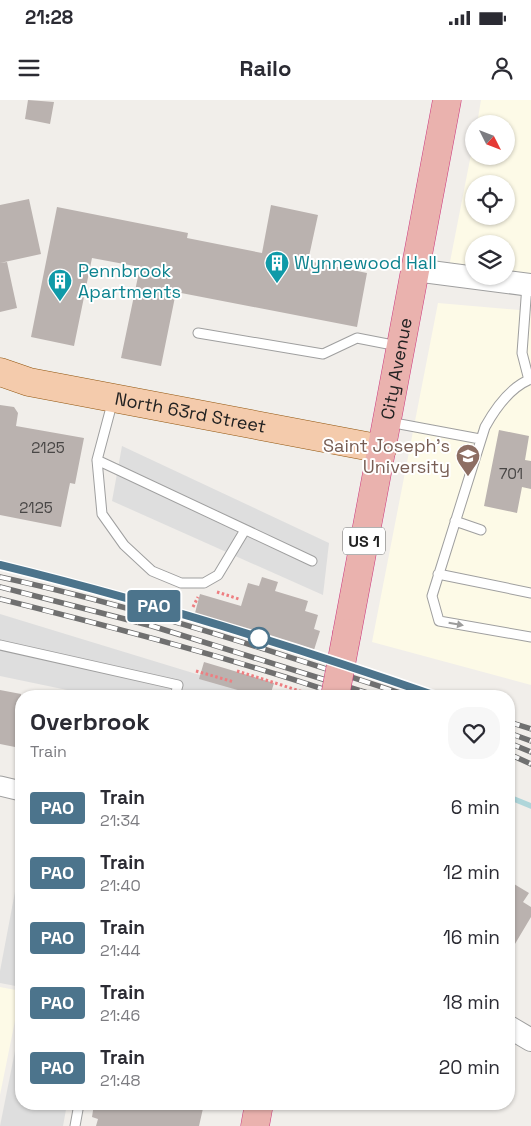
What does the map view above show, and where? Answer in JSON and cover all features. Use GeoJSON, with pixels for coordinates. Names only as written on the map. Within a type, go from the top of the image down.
{"type":"FeatureCollection","features":[{"type":"Feature","properties":{"kind":"highway","name":"City Avenue"},"geometry":{"type":"LineString","coordinates":[[336,690],[447,100]]}},
{"type":"Feature","properties":{"kind":"highway"},"geometry":{"type":"LineString","coordinates":[[255,1126],[258,1110]]}},
{"type":"Feature","properties":{"kind":"main road","name":"North 63rd Street"},"geometry":{"type":"LineString","coordinates":[[0,372],[29,382],[382,449]]}},
{"type":"Feature","properties":{"kind":"street"},"geometry":{"type":"LineString","coordinates":[[415,270],[529,285]]}},
{"type":"Feature","properties":{"kind":"street"},"geometry":{"type":"LineString","coordinates":[[0,786],[15,790]]}},
{"type":"Feature","properties":{"kind":"street"},"geometry":{"type":"LineString","coordinates":[[515,1031],[531,1040]]}},
{"type":"Feature","properties":{"kind":"lane"},"geometry":{"type":"LineString","coordinates":[[529,285],[522,353],[530,380],[515,388],[492,414],[480,439],[432,596],[439,621],[531,636]]}},
{"type":"Feature","properties":{"kind":"lane"},"geometry":{"type":"LineString","coordinates":[[198,333],[324,354],[362,338],[401,346]]}},
{"type":"Feature","properties":{"kind":"lane"},"geometry":{"type":"LineString","coordinates":[[114,398],[97,460],[102,514],[124,545],[152,571],[181,583],[204,583],[218,575],[245,530]]}},
{"type":"Feature","properties":{"kind":"lane"},"geometry":{"type":"LineString","coordinates":[[387,422],[480,439]]}},
{"type":"Feature","properties":{"kind":"lane"},"geometry":{"type":"LineString","coordinates":[[97,460],[312,561]]}},
{"type":"Feature","properties":{"kind":"lane"},"geometry":{"type":"LineString","coordinates":[[454,521],[480,530]]}},
{"type":"Feature","properties":{"kind":"lane"},"geometry":{"type":"LineString","coordinates":[[438,574],[531,593]]}},
{"type":"Feature","properties":{"kind":"lane"},"geometry":{"type":"LineString","coordinates":[[0,645],[178,686],[177,690]]}},
{"type":"Feature","properties":{"kind":"lane"},"geometry":{"type":"LineString","coordinates":[[75,1126],[78,1110]]}},
{"type":"Feature","properties":{"kind":"path"},"geometry":{"type":"LineString","coordinates":[[211,590],[239,599]]}},
{"type":"Feature","properties":{"kind":"path"},"geometry":{"type":"LineString","coordinates":[[196,671],[234,682]]}},
{"type":"Feature","properties":{"kind":"path"},"geometry":{"type":"LineString","coordinates":[[238,671],[297,690]]}},
{"type":"Feature","properties":{"kind":"shaded area"},"geometry":{"type":"Polygon","coordinates":[[[481,100],[531,100],[531,281],[515,278],[515,235],[465,235],[465,274],[448,272],[465,185],[465,225],[515,225],[515,175],[467,175],[469,165],[515,165],[515,115],[478,115],[481,100]]]}},
{"type":"Feature","properties":{"kind":"shaded area","name":"Saint Joseph's University"},"geometry":{"type":"Polygon","coordinates":[[[438,303],[531,311],[531,685],[372,642],[438,303]]]}},
{"type":"Feature","properties":{"kind":"shaded area"},"geometry":{"type":"Polygon","coordinates":[[[122,446],[329,543],[323,595],[112,501],[122,446]]]}},
{"type":"Feature","properties":{"kind":"shaded area"},"geometry":{"type":"Polygon","coordinates":[[[0,614],[248,690],[67,690],[0,676],[0,614]]]}},
{"type":"Feature","properties":{"kind":"shaded area"},"geometry":{"type":"Polygon","coordinates":[[[15,892],[15,986],[0,983],[0,971],[15,892]]]}},
{"type":"Feature","properties":{"kind":"shaded area"},"geometry":{"type":"Polygon","coordinates":[[[0,987],[15,990],[15,1021],[0,1095],[0,987]]]}},
{"type":"Feature","properties":{"kind":"shaded area"},"geometry":{"type":"Polygon","coordinates":[[[15,1051],[15,1110],[66,1110],[63,1126],[0,1126],[15,1051]]]}},
{"type":"Feature","properties":{"kind":"building"},"geometry":{"type":"Polygon","coordinates":[[[28,100],[54,102],[50,124],[25,119],[28,100]]]}},
{"type":"Feature","properties":{"kind":"building"},"geometry":{"type":"Polygon","coordinates":[[[29,199],[41,254],[0,263],[0,205],[29,199]]]}},
{"type":"Feature","properties":{"kind":"building"},"geometry":{"type":"Polygon","coordinates":[[[271,205],[318,215],[308,261],[367,273],[357,327],[176,292],[161,366],[121,358],[140,267],[92,258],[74,346],[31,337],[57,207],[188,233],[187,238],[262,253],[271,205]]]}},
{"type":"Feature","properties":{"kind":"building"},"geometry":{"type":"Polygon","coordinates":[[[7,262],[17,308],[0,312],[0,263],[7,262]]]}},
{"type":"Feature","properties":{"kind":"building"},"geometry":{"type":"Polygon","coordinates":[[[0,405],[14,407],[18,413],[16,426],[84,438],[75,484],[70,483],[61,527],[0,515],[0,405]]]}},
{"type":"Feature","properties":{"kind":"building"},"geometry":{"type":"Polygon","coordinates":[[[499,430],[529,436],[525,460],[531,461],[531,489],[522,487],[517,513],[484,506],[499,430]]]}},
{"type":"Feature","properties":{"kind":"building"},"geometry":{"type":"Polygon","coordinates":[[[262,577],[278,582],[275,591],[308,601],[305,611],[318,615],[314,629],[320,631],[314,650],[195,613],[200,594],[241,606],[248,583],[259,586],[262,577]]]}},
{"type":"Feature","properties":{"kind":"building"},"geometry":{"type":"Polygon","coordinates":[[[204,662],[274,683],[272,690],[238,690],[199,679],[204,662]]]}},
{"type":"Feature","properties":{"kind":"building"},"geometry":{"type":"Polygon","coordinates":[[[0,690],[15,693],[15,747],[0,744],[0,690]]]}},
{"type":"Feature","properties":{"kind":"building"},"geometry":{"type":"Polygon","coordinates":[[[515,885],[529,893],[523,902],[531,907],[531,917],[515,944],[515,885]]]}},
{"type":"Feature","properties":{"kind":"building"},"geometry":{"type":"Polygon","coordinates":[[[93,1110],[203,1110],[199,1126],[96,1126],[98,1119],[92,1117],[93,1110]]]}},
{"type":"Feature","properties":{"kind":"waterway"},"geometry":{"type":"LineString","coordinates":[[515,799],[531,806]]}},
{"type":"Feature","properties":{"kind":"railway"},"geometry":{"type":"LineString","coordinates":[[0,565],[219,625],[418,690]]}},
{"type":"Feature","properties":{"kind":"railway"},"geometry":{"type":"LineString","coordinates":[[0,577],[155,616],[390,690]]}},
{"type":"Feature","properties":{"kind":"railway"},"geometry":{"type":"LineString","coordinates":[[0,587],[152,626],[358,690]]}},
{"type":"Feature","properties":{"kind":"railway"},"geometry":{"type":"LineString","coordinates":[[0,599],[173,644],[325,690]]}},
{"type":"Feature","properties":{"kind":"railway"},"geometry":{"type":"LineString","coordinates":[[515,724],[531,729]]}},
{"type":"Feature","properties":{"kind":"railway"},"geometry":{"type":"LineString","coordinates":[[515,735],[531,741]]}},
{"type":"Feature","properties":{"kind":"railway"},"geometry":{"type":"LineString","coordinates":[[515,745],[531,752]]}},
{"type":"Feature","properties":{"kind":"railway"},"geometry":{"type":"LineString","coordinates":[[515,757],[531,764]]}},
{"type":"Feature","properties":{"kind":"train","name":"PAO"},"geometry":{"type":"LineString","coordinates":[[0,565],[77,584],[190,616],[334,660],[419,690]]}},
{"type":"Feature","properties":{"kind":"place","name":"Wynnewood Hall"},"geometry":{"type":"Point","coordinates":[277,284]}},
{"type":"Feature","properties":{"kind":"place","name":"Pennbrook Apartments"},"geometry":{"type":"Point","coordinates":[60,302]}},
{"type":"Feature","properties":{"kind":"place","name":"Saint Joseph's University"},"geometry":{"type":"Point","coordinates":[468,477]}}]}
